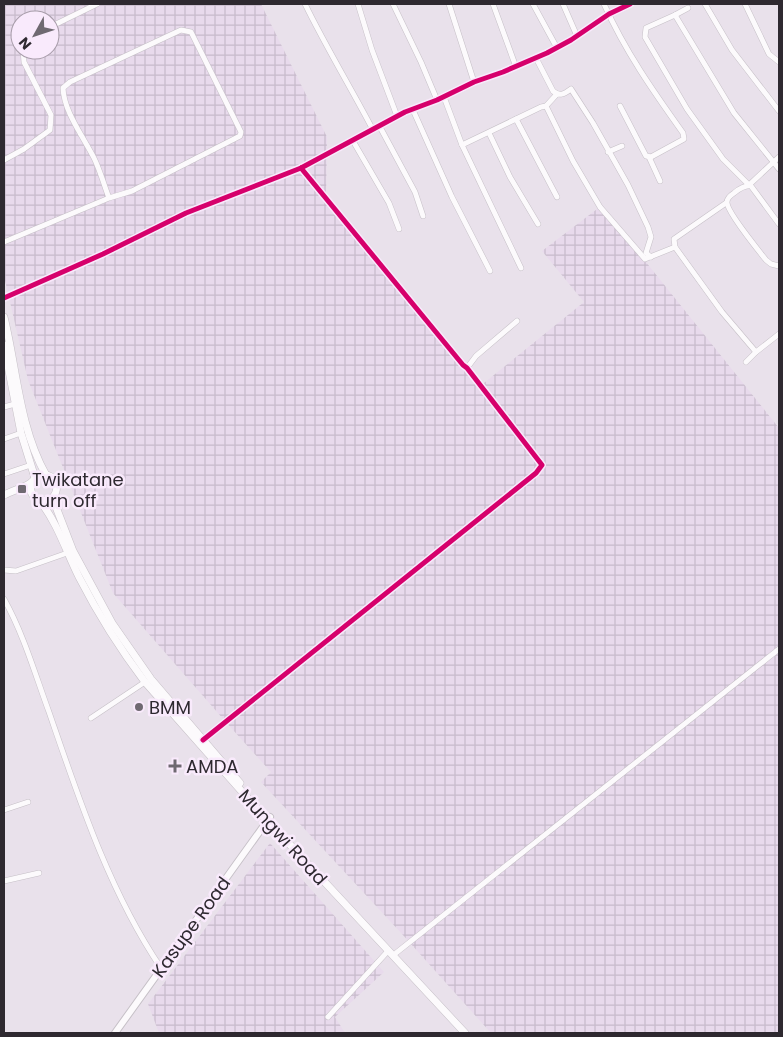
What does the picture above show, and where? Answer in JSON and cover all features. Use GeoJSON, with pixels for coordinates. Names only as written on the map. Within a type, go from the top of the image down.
{"type":"FeatureCollection","features":[{"type":"Feature","properties":{"kind":"main road"},"geometry":{"type":"LineString","coordinates":[[4,317],[34,453],[46,475],[50,476],[56,483],[57,488],[54,496],[48,501],[40,501],[31,493],[16,490]]}},
{"type":"Feature","properties":{"kind":"main road"},"geometry":{"type":"LineString","coordinates":[[4,344],[6,370],[21,433],[31,464],[33,480],[31,493]]}},
{"type":"Feature","properties":{"kind":"main road"},"geometry":{"type":"LineString","coordinates":[[4,494],[46,475]]}},
{"type":"Feature","properties":{"kind":"main road","name":"Mungwi Road"},"geometry":{"type":"LineString","coordinates":[[54,496],[70,552],[127,645],[151,679],[269,818]]}},
{"type":"Feature","properties":{"kind":"main road","name":"Mungwi Road"},"geometry":{"type":"LineString","coordinates":[[40,501],[52,518],[70,552],[101,617],[145,682],[464,1033]]}},
{"type":"Feature","properties":{"kind":"main road","name":"Mungwi Road"},"geometry":{"type":"LineString","coordinates":[[392,952],[469,1033]]}},
{"type":"Feature","properties":{"kind":"street"},"geometry":{"type":"LineString","coordinates":[[60,22],[97,4]]}},
{"type":"Feature","properties":{"kind":"street"},"geometry":{"type":"LineString","coordinates":[[305,4],[373,130]]}},
{"type":"Feature","properties":{"kind":"street"},"geometry":{"type":"LineString","coordinates":[[358,4],[372,50],[397,116]]}},
{"type":"Feature","properties":{"kind":"street"},"geometry":{"type":"LineString","coordinates":[[393,4],[437,100]]}},
{"type":"Feature","properties":{"kind":"street"},"geometry":{"type":"LineString","coordinates":[[449,4],[474,82]]}},
{"type":"Feature","properties":{"kind":"street"},"geometry":{"type":"LineString","coordinates":[[493,4],[516,67]]}},
{"type":"Feature","properties":{"kind":"street"},"geometry":{"type":"LineString","coordinates":[[533,4],[558,48]]}},
{"type":"Feature","properties":{"kind":"street"},"geometry":{"type":"LineString","coordinates":[[563,4],[577,36]]}},
{"type":"Feature","properties":{"kind":"street"},"geometry":{"type":"LineString","coordinates":[[604,4],[637,67],[684,137],[684,139],[649,157]]}},
{"type":"Feature","properties":{"kind":"street"},"geometry":{"type":"LineString","coordinates":[[4,298],[103,254],[186,213],[301,168],[380,127],[397,116],[558,48],[609,14],[630,4]]}},
{"type":"Feature","properties":{"kind":"street"},"geometry":{"type":"LineString","coordinates":[[705,4],[732,50],[779,112]]}},
{"type":"Feature","properties":{"kind":"street"},"geometry":{"type":"LineString","coordinates":[[744,4],[769,54],[779,62]]}},
{"type":"Feature","properties":{"kind":"street"},"geometry":{"type":"LineString","coordinates":[[688,8],[646,28],[645,37],[688,108],[723,159],[757,192],[779,224]]}},
{"type":"Feature","properties":{"kind":"street"},"geometry":{"type":"LineString","coordinates":[[675,15],[734,113],[779,169]]}},
{"type":"Feature","properties":{"kind":"street"},"geometry":{"type":"LineString","coordinates":[[4,242],[109,198],[132,191],[240,136],[241,132],[191,32],[181,30],[70,82],[63,88],[63,97],[95,159],[109,198]]}},
{"type":"Feature","properties":{"kind":"street"},"geometry":{"type":"LineString","coordinates":[[536,58],[557,94],[562,95],[571,89],[628,185],[648,227],[651,237],[646,253],[651,257]]}},
{"type":"Feature","properties":{"kind":"street"},"geometry":{"type":"LineString","coordinates":[[4,160],[24,149],[50,130],[51,115],[24,60]]}},
{"type":"Feature","properties":{"kind":"street"},"geometry":{"type":"LineString","coordinates":[[462,144],[546,106],[557,94]]}},
{"type":"Feature","properties":{"kind":"street"},"geometry":{"type":"LineString","coordinates":[[444,97],[462,144],[521,268]]}},
{"type":"Feature","properties":{"kind":"street"},"geometry":{"type":"LineString","coordinates":[[546,106],[573,161],[600,207],[645,259],[675,246]]}},
{"type":"Feature","properties":{"kind":"street"},"geometry":{"type":"LineString","coordinates":[[620,106],[643,152],[649,157],[660,181]]}},
{"type":"Feature","properties":{"kind":"street"},"geometry":{"type":"LineString","coordinates":[[413,110],[452,197],[490,271]]}},
{"type":"Feature","properties":{"kind":"street"},"geometry":{"type":"LineString","coordinates":[[516,119],[557,197]]}},
{"type":"Feature","properties":{"kind":"street"},"geometry":{"type":"LineString","coordinates":[[380,127],[415,192],[422,216]]}},
{"type":"Feature","properties":{"kind":"street"},"geometry":{"type":"LineString","coordinates":[[490,132],[510,177],[538,224]]}},
{"type":"Feature","properties":{"kind":"street"},"geometry":{"type":"LineString","coordinates":[[353,141],[389,203],[399,229]]}},
{"type":"Feature","properties":{"kind":"street"},"geometry":{"type":"LineString","coordinates":[[608,152],[622,146]]}},
{"type":"Feature","properties":{"kind":"street"},"geometry":{"type":"LineString","coordinates":[[756,352],[722,312],[675,246],[674,239],[726,203],[735,192],[749,185],[779,157]]}},
{"type":"Feature","properties":{"kind":"street"},"geometry":{"type":"LineString","coordinates":[[203,740],[542,465],[467,368],[462,365],[301,168]]}},
{"type":"Feature","properties":{"kind":"street"},"geometry":{"type":"LineString","coordinates":[[726,203],[736,221],[766,260],[771,264],[779,266]]}},
{"type":"Feature","properties":{"kind":"street"},"geometry":{"type":"LineString","coordinates":[[467,368],[476,356],[517,321]]}},
{"type":"Feature","properties":{"kind":"street"},"geometry":{"type":"LineString","coordinates":[[746,362],[779,334]]}},
{"type":"Feature","properties":{"kind":"street"},"geometry":{"type":"LineString","coordinates":[[4,407],[14,404]]}},
{"type":"Feature","properties":{"kind":"street"},"geometry":{"type":"LineString","coordinates":[[4,439],[21,433]]}},
{"type":"Feature","properties":{"kind":"street"},"geometry":{"type":"LineString","coordinates":[[4,474],[31,464]]}},
{"type":"Feature","properties":{"kind":"street"},"geometry":{"type":"LineString","coordinates":[[4,570],[16,571],[70,552]]}},
{"type":"Feature","properties":{"kind":"street"},"geometry":{"type":"LineString","coordinates":[[4,599],[34,667],[94,836],[122,902],[142,939],[161,968]]}},
{"type":"Feature","properties":{"kind":"street"},"geometry":{"type":"LineString","coordinates":[[328,1017],[392,952],[779,649]]}},
{"type":"Feature","properties":{"kind":"street"},"geometry":{"type":"LineString","coordinates":[[91,718],[145,682]]}},
{"type":"Feature","properties":{"kind":"street"},"geometry":{"type":"LineString","coordinates":[[4,810],[28,802]]}},
{"type":"Feature","properties":{"kind":"street","name":"Kasupe Road"},"geometry":{"type":"LineString","coordinates":[[114,1033],[269,818]]}},
{"type":"Feature","properties":{"kind":"street"},"geometry":{"type":"LineString","coordinates":[[4,881],[39,873]]}},
{"type":"Feature","properties":{"kind":"shaded area"},"geometry":{"type":"Polygon","coordinates":[[[4,4],[261,4],[327,137],[326,199],[479,387],[584,302],[542,251],[601,206],[779,428],[779,1033],[491,1033],[261,782],[271,772],[113,593],[28,380],[4,276],[4,4]]]}},
{"type":"Feature","properties":{"kind":"shaded area"},"geometry":{"type":"Polygon","coordinates":[[[270,843],[384,972],[335,1017],[345,1033],[159,1033],[148,1004],[270,843]]]}},
{"type":"Feature","properties":{"kind":"cycle path"},"geometry":{"type":"LineString","coordinates":[[4,298],[103,254],[186,213],[301,168],[405,112],[547,53],[571,40],[609,14],[630,4]]}},
{"type":"Feature","properties":{"kind":"cycle path"},"geometry":{"type":"LineString","coordinates":[[203,740],[536,473],[542,465],[467,368],[301,168]]}},
{"type":"Feature","properties":{"kind":"place","name":"Twikatane turn off"},"geometry":{"type":"Point","coordinates":[22,489]}},
{"type":"Feature","properties":{"kind":"place","name":"BMM"},"geometry":{"type":"Point","coordinates":[139,707]}},
{"type":"Feature","properties":{"kind":"place","name":"AMDA"},"geometry":{"type":"Point","coordinates":[175,766]}}]}
